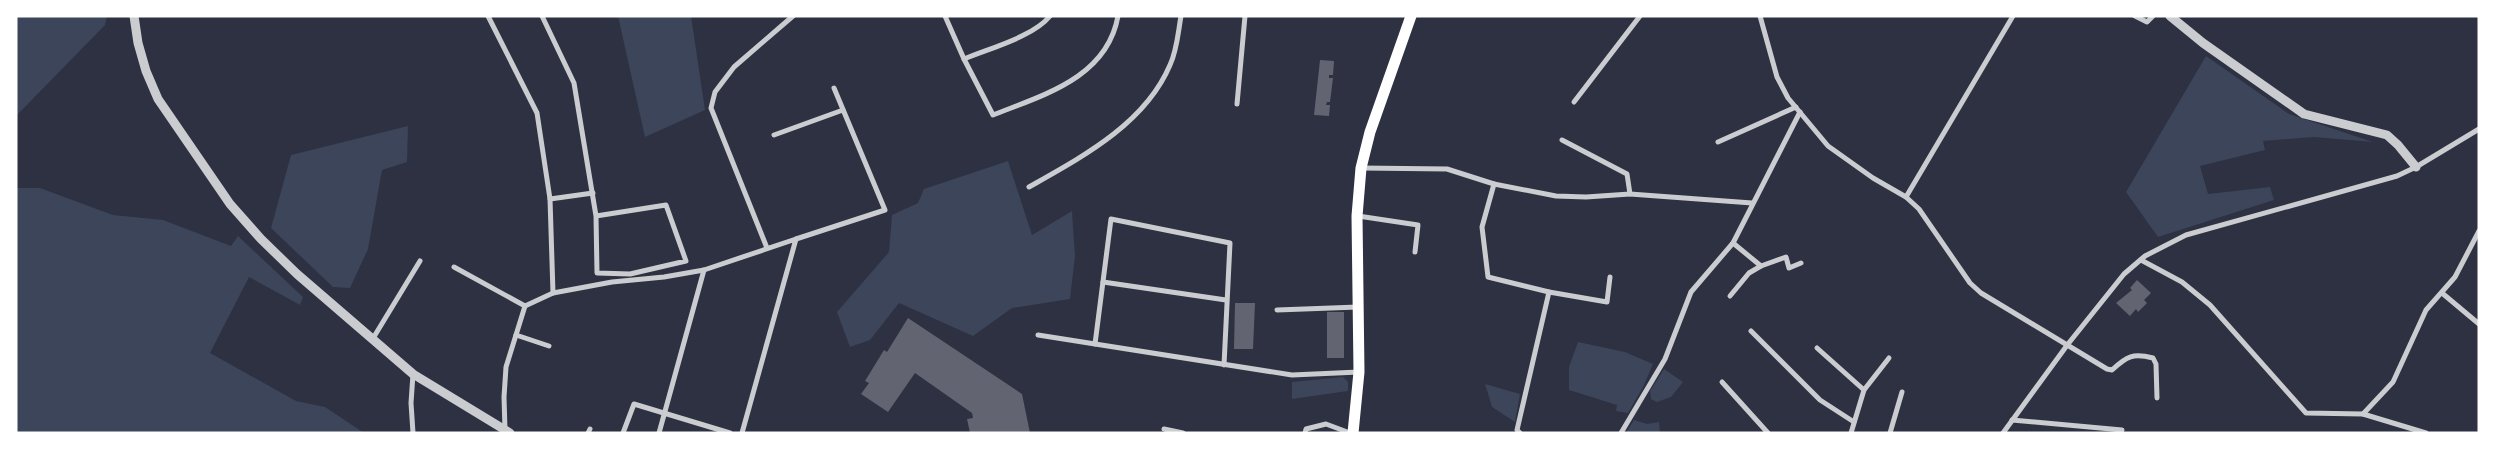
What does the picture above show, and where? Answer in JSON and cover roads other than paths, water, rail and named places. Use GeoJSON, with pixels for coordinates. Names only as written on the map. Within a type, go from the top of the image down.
{"type":"FeatureCollection","features":[{"type":"Feature","properties":{"kind":"main road"},"geometry":{"type":"LineString","coordinates":[[1352,433],[1359,372],[1358,216],[1361,168],[1370,132],[1406,18]]}},
{"type":"Feature","properties":{"kind":"street"},"geometry":{"type":"LineString","coordinates":[[134,16],[138,43],[146,71],[158,99],[230,204],[261,239],[297,274],[413,374],[508,431]]}},
{"type":"Feature","properties":{"kind":"street"},"geometry":{"type":"LineString","coordinates":[[488,16],[537,113],[550,199],[553,294]]}},
{"type":"Feature","properties":{"kind":"street"},"geometry":{"type":"LineString","coordinates":[[542,16],[574,83],[596,216],[597,273],[630,274],[686,261],[666,205],[596,216]]}},
{"type":"Feature","properties":{"kind":"street"},"geometry":{"type":"LineString","coordinates":[[767,248],[712,108],[714,92],[734,67],[793,16]]}},
{"type":"Feature","properties":{"kind":"street"},"geometry":{"type":"LineString","coordinates":[[945,16],[964,59],[993,115],[1066,86],[1083,74],[1113,37],[1118,16]]}},
{"type":"Feature","properties":{"kind":"street"},"geometry":{"type":"LineString","coordinates":[[964,59],[1028,33],[1045,22],[1050,16]]}},
{"type":"Feature","properties":{"kind":"street"},"geometry":{"type":"LineString","coordinates":[[1029,187],[1085,154],[1138,112],[1155,90],[1170,65],[1181,16]]}},
{"type":"Feature","properties":{"kind":"street"},"geometry":{"type":"LineString","coordinates":[[1236,104],[1245,16]]}},
{"type":"Feature","properties":{"kind":"street"},"geometry":{"type":"LineString","coordinates":[[1574,102],[1640,16]]}},
{"type":"Feature","properties":{"kind":"street"},"geometry":{"type":"LineString","coordinates":[[1760,16],[1777,77],[1788,98],[1828,146],[1873,178],[1906,197],[1919,209],[1970,283],[1981,293],[2107,369],[2112,370],[2126,357],[2142,355],[2153,358],[2156,364],[2157,398]]}},
{"type":"Feature","properties":{"kind":"street"},"geometry":{"type":"LineString","coordinates":[[1906,197],[2013,16]]}},
{"type":"Feature","properties":{"kind":"street"},"geometry":{"type":"LineString","coordinates":[[2135,16],[2147,22],[2153,16]]}},
{"type":"Feature","properties":{"kind":"street"},"geometry":{"type":"LineString","coordinates":[[2170,16],[2203,43],[2304,114],[2387,135],[2416,167]]}},
{"type":"Feature","properties":{"kind":"street"},"geometry":{"type":"LineString","coordinates":[[508,431],[504,397],[506,367],[525,306],[553,294],[612,282],[664,277],[704,270],[885,210],[834,88]]}},
{"type":"Feature","properties":{"kind":"street"},"geometry":{"type":"LineString","coordinates":[[774,135],[843,110]]}},
{"type":"Feature","properties":{"kind":"street"},"geometry":{"type":"LineString","coordinates":[[1718,142],[1798,110]]}},
{"type":"Feature","properties":{"kind":"street"},"geometry":{"type":"LineString","coordinates":[[1621,433],[1665,359],[1691,292],[1733,243],[1798,110]]}},
{"type":"Feature","properties":{"kind":"street"},"geometry":{"type":"LineString","coordinates":[[2003,433],[2068,344],[2124,274],[2140,260],[2186,235],[2398,176],[2479,129]]}},
{"type":"Feature","properties":{"kind":"street"},"geometry":{"type":"LineString","coordinates":[[1562,140],[1627,174],[1630,194]]}},
{"type":"Feature","properties":{"kind":"street"},"geometry":{"type":"LineString","coordinates":[[1361,168],[1447,169],[1494,184],[1556,196],[1586,197],[1630,194],[1752,203]]}},
{"type":"Feature","properties":{"kind":"street"},"geometry":{"type":"LineString","coordinates":[[1494,184],[1482,227],[1488,277],[1549,292],[1607,302],[1610,277]]}},
{"type":"Feature","properties":{"kind":"street"},"geometry":{"type":"LineString","coordinates":[[550,199],[593,193]]}},
{"type":"Feature","properties":{"kind":"street"},"geometry":{"type":"LineString","coordinates":[[1358,216],[1418,225],[1415,252]]}},
{"type":"Feature","properties":{"kind":"street"},"geometry":{"type":"LineString","coordinates":[[1095,344],[1111,220],[1230,243],[1224,365]]}},
{"type":"Feature","properties":{"kind":"street"},"geometry":{"type":"LineString","coordinates":[[2363,414],[2393,382],[2426,310],[2454,277],[2479,231]]}},
{"type":"Feature","properties":{"kind":"street"},"geometry":{"type":"LineString","coordinates":[[742,433],[796,239]]}},
{"type":"Feature","properties":{"kind":"street"},"geometry":{"type":"LineString","coordinates":[[1733,243],[1761,266]]}},
{"type":"Feature","properties":{"kind":"street"},"geometry":{"type":"LineString","coordinates":[[1730,296],[1749,272],[1761,266],[1786,257],[1789,268],[1801,263]]}},
{"type":"Feature","properties":{"kind":"street"},"geometry":{"type":"LineString","coordinates":[[2140,260],[2182,282],[2210,305],[2306,413],[2363,414],[2426,433]]}},
{"type":"Feature","properties":{"kind":"street"},"geometry":{"type":"LineString","coordinates":[[372,340],[420,261]]}},
{"type":"Feature","properties":{"kind":"street"},"geometry":{"type":"LineString","coordinates":[[454,267],[525,306]]}},
{"type":"Feature","properties":{"kind":"street"},"geometry":{"type":"LineString","coordinates":[[659,433],[704,270]]}},
{"type":"Feature","properties":{"kind":"street"},"geometry":{"type":"LineString","coordinates":[[1103,282],[1226,300]]}},
{"type":"Feature","properties":{"kind":"street"},"geometry":{"type":"LineString","coordinates":[[1520,433],[1516,430],[1549,292]]}},
{"type":"Feature","properties":{"kind":"street"},"geometry":{"type":"LineString","coordinates":[[2442,292],[2479,324]]}},
{"type":"Feature","properties":{"kind":"street"},"geometry":{"type":"LineString","coordinates":[[1277,310],[1358,306]]}},
{"type":"Feature","properties":{"kind":"street"},"geometry":{"type":"LineString","coordinates":[[1751,331],[1820,400],[1854,422]]}},
{"type":"Feature","properties":{"kind":"street"},"geometry":{"type":"LineString","coordinates":[[516,335],[549,346]]}},
{"type":"Feature","properties":{"kind":"street"},"geometry":{"type":"LineString","coordinates":[[1038,335],[1292,375],[1359,372]]}},
{"type":"Feature","properties":{"kind":"street"},"geometry":{"type":"LineString","coordinates":[[1817,348],[1864,390]]}},
{"type":"Feature","properties":{"kind":"street"},"geometry":{"type":"LineString","coordinates":[[1851,433],[1864,390],[1889,358]]}},
{"type":"Feature","properties":{"kind":"street"},"geometry":{"type":"LineString","coordinates":[[413,374],[411,403],[413,433]]}},
{"type":"Feature","properties":{"kind":"street"},"geometry":{"type":"LineString","coordinates":[[1722,382],[1768,433]]}},
{"type":"Feature","properties":{"kind":"street"},"geometry":{"type":"LineString","coordinates":[[1890,433],[1902,392]]}},
{"type":"Feature","properties":{"kind":"street"},"geometry":{"type":"LineString","coordinates":[[623,433],[634,404],[730,433]]}},
{"type":"Feature","properties":{"kind":"street"},"geometry":{"type":"LineString","coordinates":[[2012,420],[2122,430]]}},
{"type":"Feature","properties":{"kind":"street"},"geometry":{"type":"LineString","coordinates":[[1305,433],[1306,430],[1326,424],[1352,433]]}},
{"type":"Feature","properties":{"kind":"street"},"geometry":{"type":"LineString","coordinates":[[1164,429],[1183,433]]}}]}
